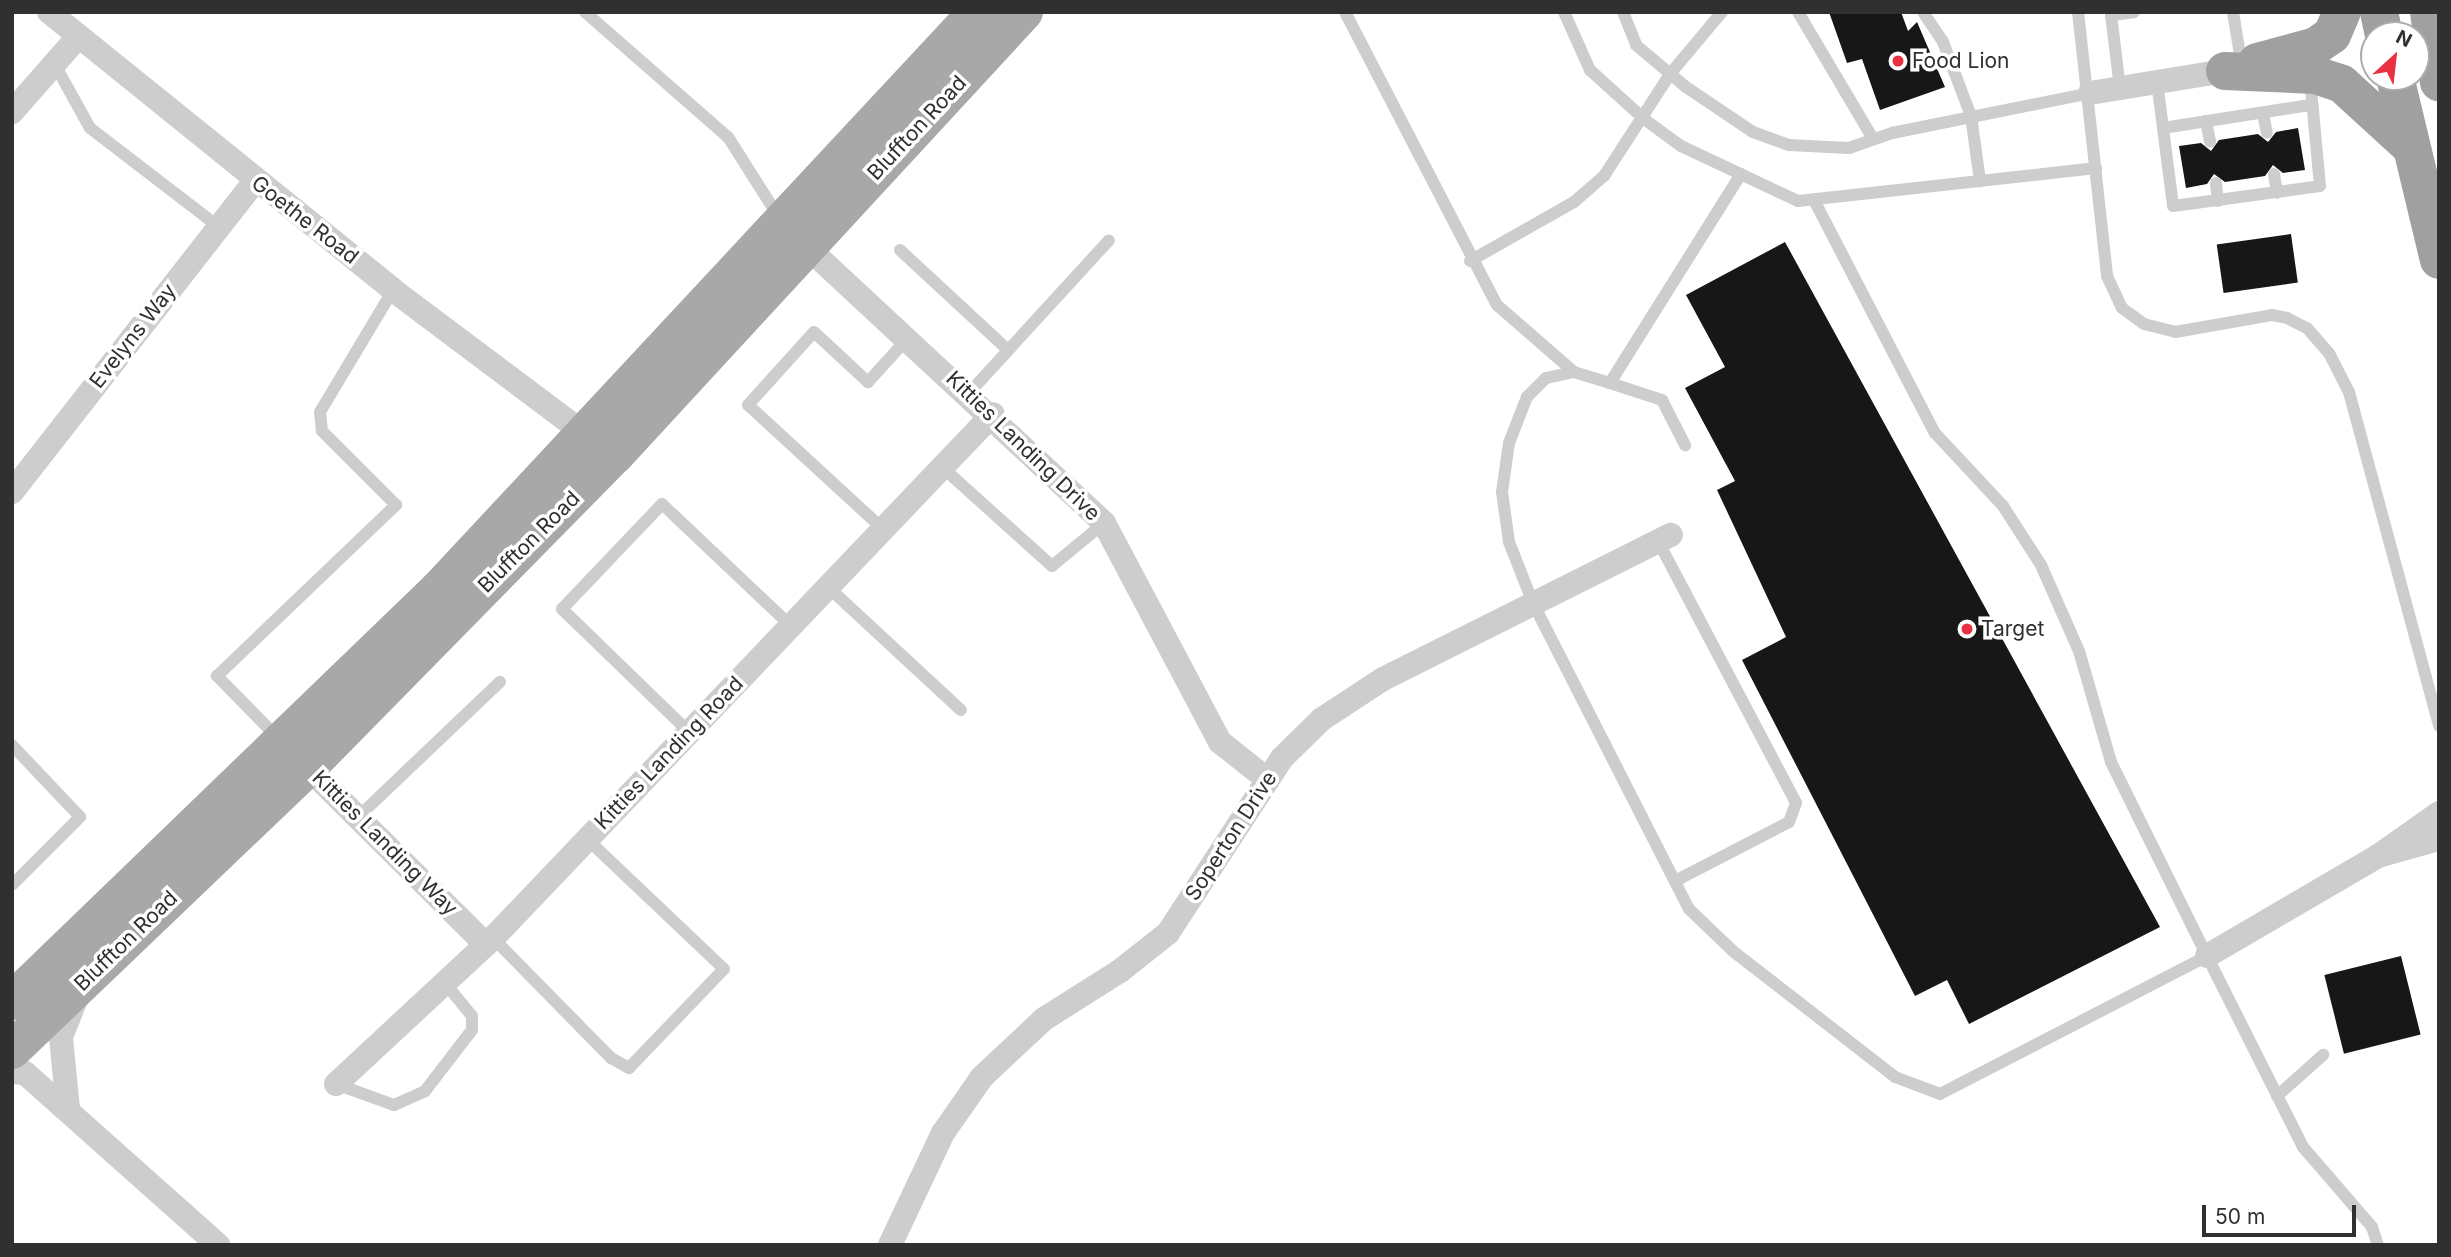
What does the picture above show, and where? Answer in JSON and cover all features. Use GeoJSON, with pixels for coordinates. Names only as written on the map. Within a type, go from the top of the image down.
{"type":"FeatureCollection","features":[{"type":"Feature","properties":{"kind":"highway"},"geometry":{"type":"LineString","coordinates":[[2237,70],[2316,46],[2332,35],[2342,12]]}},
{"type":"Feature","properties":{"kind":"highway"},"geometry":{"type":"LineString","coordinates":[[2429,12],[2439,82]]}},
{"type":"Feature","properties":{"kind":"highway"},"geometry":{"type":"LineString","coordinates":[[2237,70],[2310,90],[2342,84],[2362,98],[2411,147]]}},
{"type":"Feature","properties":{"kind":"highway"},"geometry":{"type":"LineString","coordinates":[[2398,91],[2439,260]]}},
{"type":"Feature","properties":{"kind":"main road","name":"Bluffton Road"},"geometry":{"type":"LineString","coordinates":[[794,235],[977,12]]}},
{"type":"Feature","properties":{"kind":"main road","name":"Bluffton Road"},"geometry":{"type":"LineString","coordinates":[[12,1050],[83,983],[295,755],[600,445],[794,235],[1024,12]]}},
{"type":"Feature","properties":{"kind":"main road","name":"Bluffton Road"},"geometry":{"type":"LineString","coordinates":[[12,1001],[295,755]]}},
{"type":"Feature","properties":{"kind":"street","name":"Goethe Road"},"geometry":{"type":"LineString","coordinates":[[12,112],[54,63],[67,23],[255,181],[393,290],[600,445]]}},
{"type":"Feature","properties":{"kind":"street"},"geometry":{"type":"LineString","coordinates":[[2090,93],[2237,70]]}},
{"type":"Feature","properties":{"kind":"street","name":"Evelyns Way"},"geometry":{"type":"LineString","coordinates":[[12,492],[255,181]]}},
{"type":"Feature","properties":{"kind":"street","name":"Kitties Landing Drive"},"geometry":{"type":"LineString","coordinates":[[794,235],[993,414],[1104,523],[1220,742],[1268,780]]}},
{"type":"Feature","properties":{"kind":"street","name":"Kitties Landing Road"},"geometry":{"type":"LineString","coordinates":[[336,1084],[489,941],[993,414]]}},
{"type":"Feature","properties":{"kind":"street","name":"Soperton Drive"},"geometry":{"type":"LineString","coordinates":[[890,1245],[943,1133],[982,1077],[1044,1019],[1120,971],[1168,933],[1268,780],[1322,719],[1383,679],[1664,538]]}},
{"type":"Feature","properties":{"kind":"street","name":"Kitties Landing Way"},"geometry":{"type":"LineString","coordinates":[[295,755],[489,941]]}},
{"type":"Feature","properties":{"kind":"street"},"geometry":{"type":"LineString","coordinates":[[2207,956],[2378,856],[2439,813]]}},
{"type":"Feature","properties":{"kind":"street"},"geometry":{"type":"LineString","coordinates":[[2378,856],[2439,839]]}},
{"type":"Feature","properties":{"kind":"street"},"geometry":{"type":"LineString","coordinates":[[68,1109],[61,1037],[83,983]]}},
{"type":"Feature","properties":{"kind":"street"},"geometry":{"type":"LineString","coordinates":[[12,1072],[25,1073],[68,1109],[218,1245]]}},
{"type":"Feature","properties":{"kind":"lane"},"geometry":{"type":"LineString","coordinates":[[584,12],[728,137],[794,235]]}},
{"type":"Feature","properties":{"kind":"lane"},"geometry":{"type":"LineString","coordinates":[[1345,12],[1470,261],[1497,305],[1574,372],[1662,400],[1685,445]]}},
{"type":"Feature","properties":{"kind":"lane"},"geometry":{"type":"LineString","coordinates":[[1564,12],[1590,70],[1644,119],[1681,146],[1798,201],[2096,168]]}},
{"type":"Feature","properties":{"kind":"lane"},"geometry":{"type":"LineString","coordinates":[[1623,12],[1636,45],[1670,74],[1753,132],[1789,145],[1849,148],[1873,139],[1971,116],[2090,93]]}},
{"type":"Feature","properties":{"kind":"lane"},"geometry":{"type":"LineString","coordinates":[[1470,261],[1574,202],[1604,176],[1644,119],[1670,74],[1722,12]]}},
{"type":"Feature","properties":{"kind":"lane"},"geometry":{"type":"LineString","coordinates":[[1798,12],[1873,139]]}},
{"type":"Feature","properties":{"kind":"lane"},"geometry":{"type":"LineString","coordinates":[[1923,12],[1943,42],[1971,116],[1980,181]]}},
{"type":"Feature","properties":{"kind":"lane"},"geometry":{"type":"LineString","coordinates":[[2078,12],[2090,93],[2107,276],[2122,308],[2144,324],[2175,332],[2272,315],[2287,318],[2307,328],[2329,353],[2349,392],[2439,726]]}},
{"type":"Feature","properties":{"kind":"lane"},"geometry":{"type":"LineString","coordinates":[[2120,89],[2112,15],[2134,12]]}},
{"type":"Feature","properties":{"kind":"lane"},"geometry":{"type":"LineString","coordinates":[[2233,12],[2237,70]]}},
{"type":"Feature","properties":{"kind":"lane"},"geometry":{"type":"LineString","coordinates":[[54,63],[90,128],[219,227]]}},
{"type":"Feature","properties":{"kind":"lane"},"geometry":{"type":"LineString","coordinates":[[2157,82],[2173,206],[2320,186],[2310,90],[2263,113],[2163,128]]}},
{"type":"Feature","properties":{"kind":"lane"},"geometry":{"type":"LineString","coordinates":[[2263,113],[2267,133]]}},
{"type":"Feature","properties":{"kind":"lane"},"geometry":{"type":"LineString","coordinates":[[2206,121],[2210,142]]}},
{"type":"Feature","properties":{"kind":"lane"},"geometry":{"type":"LineString","coordinates":[[1610,383],[1741,174]]}},
{"type":"Feature","properties":{"kind":"lane"},"geometry":{"type":"LineString","coordinates":[[2274,174],[2277,193]]}},
{"type":"Feature","properties":{"kind":"lane"},"geometry":{"type":"LineString","coordinates":[[2216,183],[2218,201]]}},
{"type":"Feature","properties":{"kind":"lane"},"geometry":{"type":"LineString","coordinates":[[1814,200],[1935,433],[2003,506],[2040,565],[2079,651],[2111,762],[2207,956],[2302,1147],[2372,1227],[2378,1245]]}},
{"type":"Feature","properties":{"kind":"lane"},"geometry":{"type":"LineString","coordinates":[[969,393],[1109,240]]}},
{"type":"Feature","properties":{"kind":"lane"},"geometry":{"type":"LineString","coordinates":[[900,250],[1008,350]]}},
{"type":"Feature","properties":{"kind":"lane"},"geometry":{"type":"LineString","coordinates":[[295,755],[217,676],[396,505],[322,431],[320,412],[393,290]]}},
{"type":"Feature","properties":{"kind":"lane"},"geometry":{"type":"LineString","coordinates":[[883,529],[748,405],[814,332],[868,382],[908,338]]}},
{"type":"Feature","properties":{"kind":"lane"},"geometry":{"type":"LineString","coordinates":[[1574,372],[1546,378],[1527,397],[1508,443],[1502,492],[1509,542],[1534,603],[1689,909],[1734,952],[1895,1077],[1940,1094],[2207,956]]}},
{"type":"Feature","properties":{"kind":"lane"},"geometry":{"type":"LineString","coordinates":[[942,467],[1052,566],[1104,523]]}},
{"type":"Feature","properties":{"kind":"lane"},"geometry":{"type":"LineString","coordinates":[[689,732],[562,609],[662,504],[791,626]]}},
{"type":"Feature","properties":{"kind":"lane"},"geometry":{"type":"LineString","coordinates":[[1664,538],[1796,803],[1789,822],[1675,881]]}},
{"type":"Feature","properties":{"kind":"lane"},"geometry":{"type":"LineString","coordinates":[[828,587],[961,710]]}},
{"type":"Feature","properties":{"kind":"lane"},"geometry":{"type":"LineString","coordinates":[[358,817],[499,682]]}},
{"type":"Feature","properties":{"kind":"lane"},"geometry":{"type":"LineString","coordinates":[[12,745],[80,817],[12,885]]}},
{"type":"Feature","properties":{"kind":"lane"},"geometry":{"type":"LineString","coordinates":[[489,941],[611,1058],[629,1068],[705,989],[724,969],[587,839]]}},
{"type":"Feature","properties":{"kind":"lane"},"geometry":{"type":"LineString","coordinates":[[336,1084],[394,1105],[425,1091],[472,1030],[472,1016],[445,983]]}},
{"type":"Feature","properties":{"kind":"lane"},"geometry":{"type":"LineString","coordinates":[[2277,1096],[2323,1055]]}},
{"type":"Feature","properties":{"kind":"building","name":"Food Lion"},"geometry":{"type":"Polygon","coordinates":[[[1829,12],[1901,12],[1908,31],[1917,22],[1945,87],[1880,110],[1862,59],[1847,63],[1829,12]]]}},
{"type":"Feature","properties":{"kind":"building"},"geometry":{"type":"Polygon","coordinates":[[[2298,128],[2305,170],[2283,173],[2273,165],[2265,176],[2225,182],[2214,174],[2207,184],[2186,188],[2179,146],[2201,143],[2211,151],[2219,140],[2258,134],[2268,142],[2276,132],[2298,128]]]}},
{"type":"Feature","properties":{"kind":"building"},"geometry":{"type":"Polygon","coordinates":[[[2291,234],[2298,283],[2224,293],[2217,244],[2291,234]]]}},
{"type":"Feature","properties":{"kind":"building"},"geometry":{"type":"Polygon","coordinates":[[[1785,242],[2160,927],[1969,1024],[1947,980],[1915,996],[1742,660],[1786,637],[1717,490],[1735,481],[1685,388],[1725,367],[1686,295],[1785,242]]]}},
{"type":"Feature","properties":{"kind":"building"},"geometry":{"type":"Polygon","coordinates":[[[2401,956],[2421,1035],[2344,1054],[2324,975],[2401,956]]]}},
{"type":"Feature","properties":{"kind":"place","name":"Food Lion"},"geometry":{"type":"Point","coordinates":[1898,61]}},
{"type":"Feature","properties":{"kind":"place","name":"Target"},"geometry":{"type":"Point","coordinates":[1967,629]}}]}
